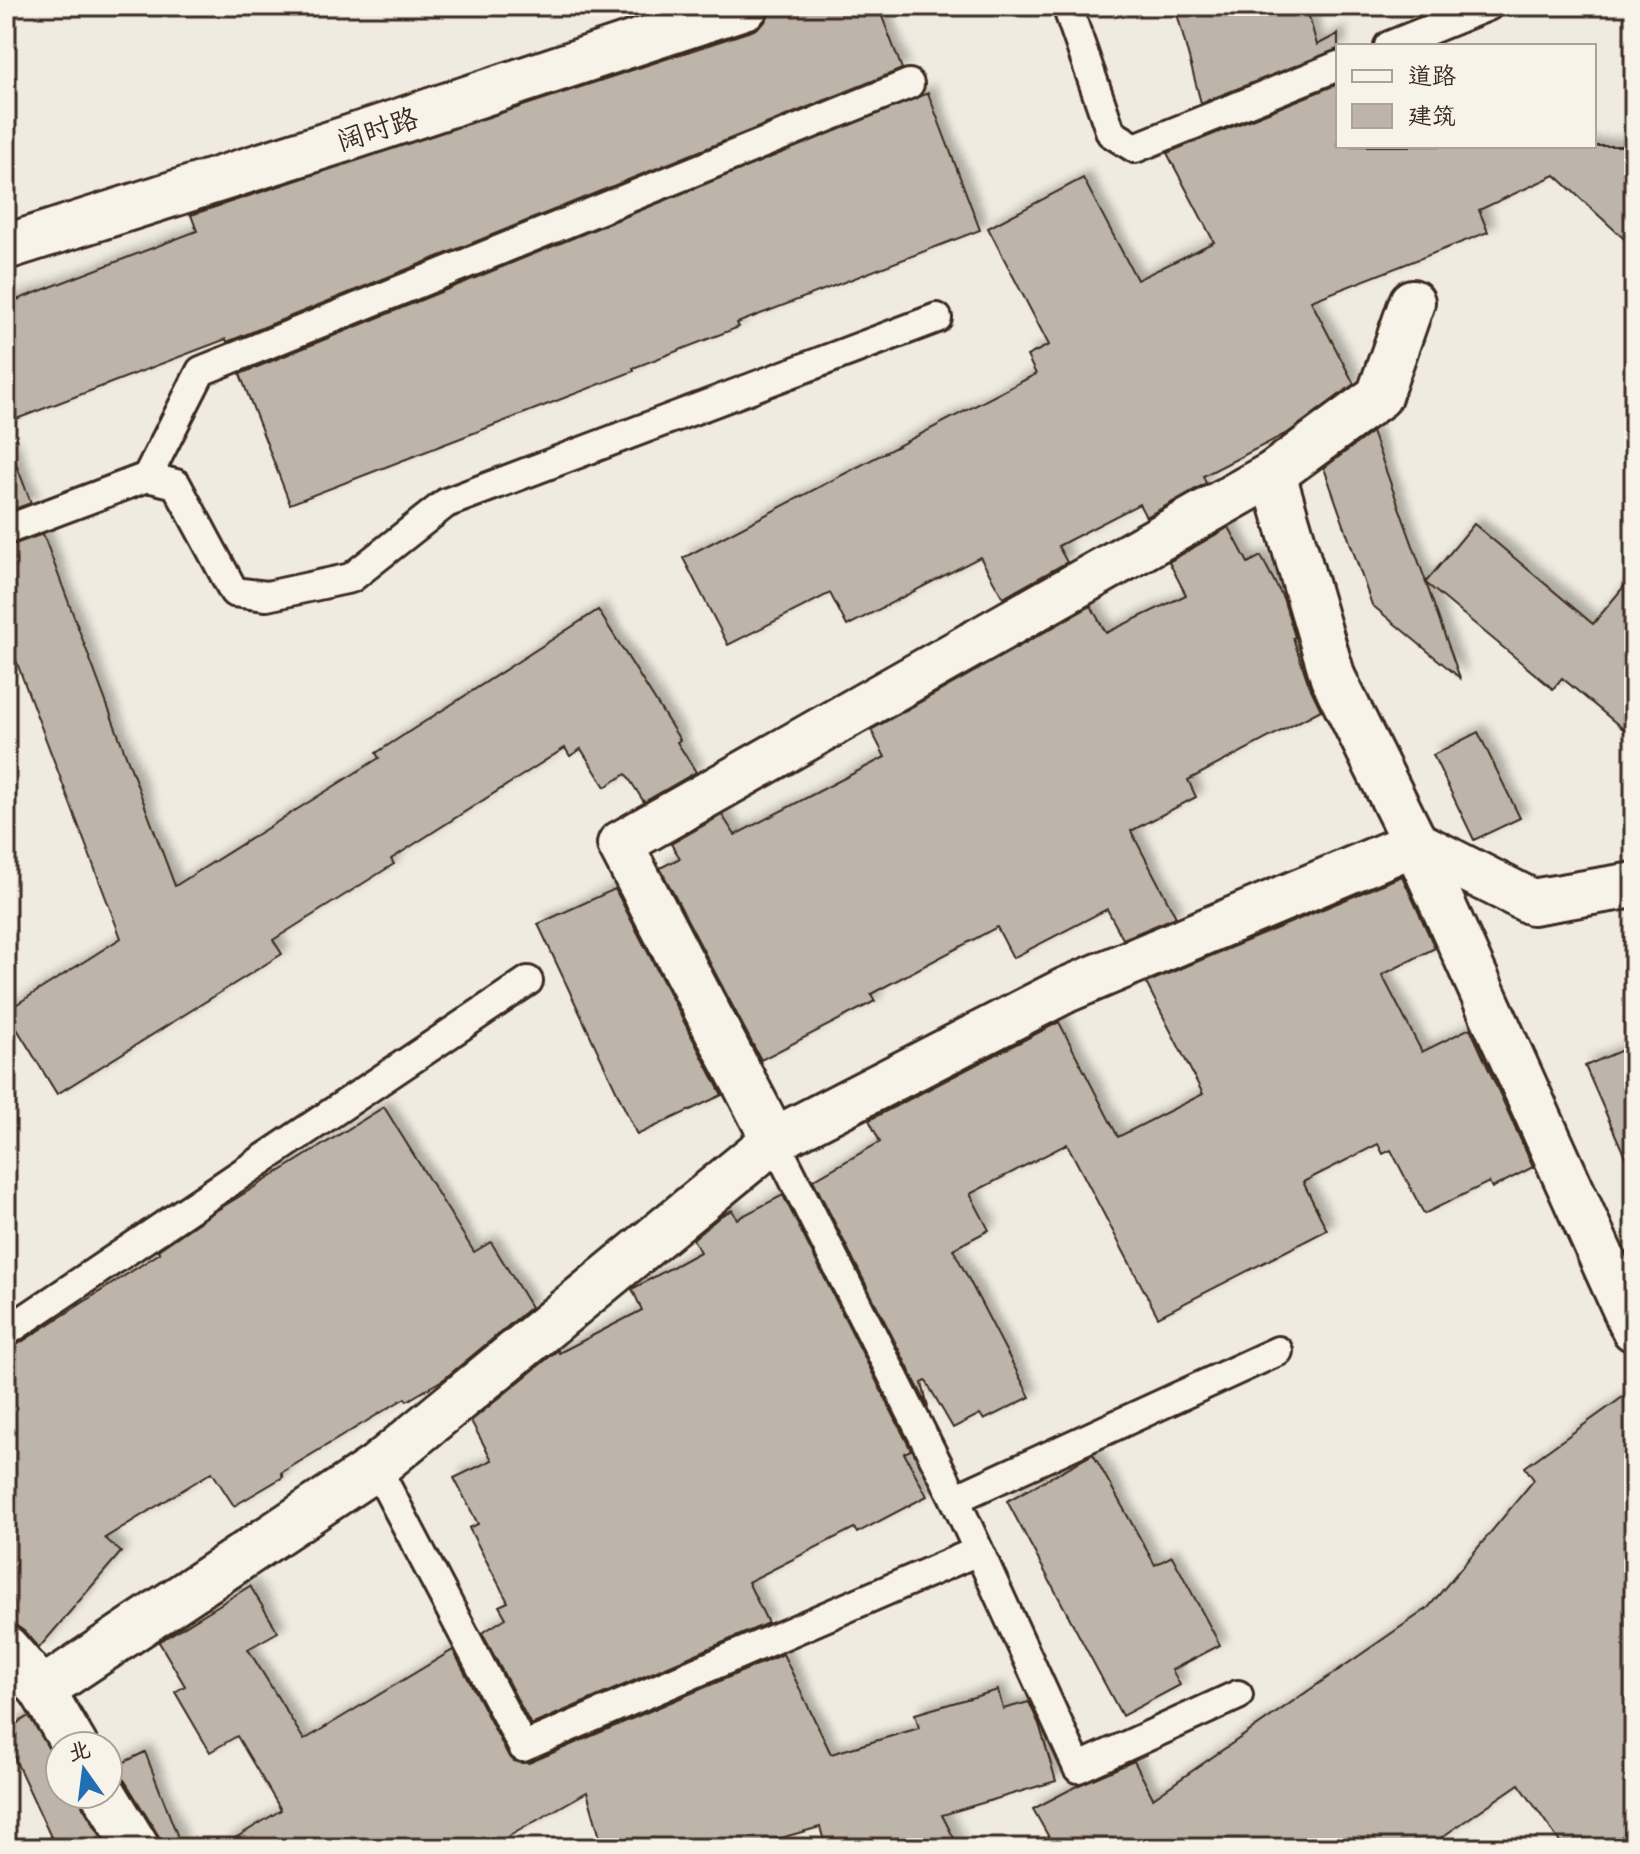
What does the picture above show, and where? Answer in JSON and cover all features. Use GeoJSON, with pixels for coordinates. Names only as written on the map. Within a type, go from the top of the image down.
{"type":"FeatureCollection","features":[{"type":"Feature","properties":{"kind":"street","name":"阔时路"},"geometry":{"type":"LineString","coordinates":[[6,247],[352,137],[746,6]]}},
{"type":"Feature","properties":{"kind":"street"},"geometry":{"type":"LineString","coordinates":[[774,1140],[620,844],[1273,474],[1379,396],[1412,302]]}},
{"type":"Feature","properties":{"kind":"street"},"geometry":{"type":"LineString","coordinates":[[1273,474],[1333,678],[1415,843],[1634,1329]]}},
{"type":"Feature","properties":{"kind":"street"},"geometry":{"type":"LineString","coordinates":[[42,1690],[376,1467],[774,1140],[1066,990],[1415,843],[1532,902],[1634,885]]}},
{"type":"Feature","properties":{"kind":"street"},"geometry":{"type":"LineString","coordinates":[[6,1648],[42,1690],[66,1730]]}},
{"type":"Feature","properties":{"kind":"street"},"geometry":{"type":"LineString","coordinates":[[114,1810],[137,1848]]}},
{"type":"Feature","properties":{"kind":"lane"},"geometry":{"type":"LineString","coordinates":[[1067,6],[1111,133],[1135,148],[1336,67]]}},
{"type":"Feature","properties":{"kind":"lane"},"geometry":{"type":"LineString","coordinates":[[1394,44],[1475,8]]}},
{"type":"Feature","properties":{"kind":"lane"},"geometry":{"type":"LineString","coordinates":[[147,477],[201,371],[909,84]]}},
{"type":"Feature","properties":{"kind":"lane"},"geometry":{"type":"LineString","coordinates":[[6,530],[147,477],[176,484],[234,592],[267,596],[351,578],[446,503],[937,318]]}},
{"type":"Feature","properties":{"kind":"lane"},"geometry":{"type":"LineString","coordinates":[[6,1332],[528,981]]}},
{"type":"Feature","properties":{"kind":"lane"},"geometry":{"type":"LineString","coordinates":[[774,1140],[955,1499],[1078,1768],[1238,1695]]}},
{"type":"Feature","properties":{"kind":"lane"},"geometry":{"type":"LineString","coordinates":[[955,1499],[1278,1351]]}},
{"type":"Feature","properties":{"kind":"lane"},"geometry":{"type":"LineString","coordinates":[[376,1467],[523,1747],[978,1551]]}},
{"type":"Feature","properties":{"kind":"building"},"geometry":{"type":"Polygon","coordinates":[[[770,6],[878,6],[902,69],[227,342],[226,339],[6,423],[6,304],[197,231],[191,215],[754,30],[765,22],[770,6]]]}},
{"type":"Feature","properties":{"kind":"building"},"geometry":{"type":"Polygon","coordinates":[[[1175,6],[1306,6],[1317,45],[1338,34],[1336,50],[1201,103],[1175,6]]]}},
{"type":"Feature","properties":{"kind":"building"},"geometry":{"type":"Polygon","coordinates":[[[1336,85],[1336,148],[1634,146],[1634,248],[1555,175],[1479,210],[1488,232],[1311,301],[1354,384],[1289,432],[1203,476],[1206,483],[1146,517],[1139,504],[1058,546],[1067,562],[1003,598],[980,557],[847,626],[830,593],[728,645],[683,558],[1036,374],[1027,356],[1049,345],[988,228],[1083,178],[1137,280],[1214,242],[1167,153],[1336,85]]]}},
{"type":"Feature","properties":{"kind":"building"},"geometry":{"type":"Polygon","coordinates":[[[928,93],[980,230],[737,323],[739,327],[633,368],[634,371],[290,504],[240,374],[928,93]]]}},
{"type":"Feature","properties":{"kind":"building"},"geometry":{"type":"Polygon","coordinates":[[[1372,432],[1426,582],[1474,524],[1593,624],[1634,574],[1634,738],[1562,678],[1553,689],[1426,583],[1460,678],[1372,605],[1324,468],[1372,432]]]}},
{"type":"Feature","properties":{"kind":"building"},"geometry":{"type":"Polygon","coordinates":[[[10,448],[31,503],[6,512],[6,449],[10,448]]]}},
{"type":"Feature","properties":{"kind":"building"},"geometry":{"type":"Polygon","coordinates":[[[1229,527],[1248,563],[1261,556],[1283,598],[1293,638],[1321,710],[1188,780],[1196,797],[1131,831],[1176,917],[1123,939],[1107,909],[1013,958],[997,927],[871,994],[875,1001],[761,1060],[660,868],[680,858],[671,844],[722,815],[735,835],[885,757],[871,730],[1091,606],[1106,633],[1186,595],[1169,562],[1229,527]]]}},
{"type":"Feature","properties":{"kind":"building"},"geometry":{"type":"Polygon","coordinates":[[[43,534],[175,886],[379,758],[376,753],[598,610],[680,740],[677,742],[696,772],[644,802],[626,774],[605,787],[581,749],[570,756],[565,748],[391,859],[394,864],[273,940],[282,954],[57,1094],[6,1011],[121,938],[6,634],[6,547],[43,534]]]}},
{"type":"Feature","properties":{"kind":"building"},"geometry":{"type":"Polygon","coordinates":[[[1478,732],[1520,818],[1474,840],[1433,755],[1478,732]]]}},
{"type":"Feature","properties":{"kind":"building"},"geometry":{"type":"Polygon","coordinates":[[[1402,876],[1435,948],[1382,975],[1422,1052],[1470,1028],[1533,1167],[1492,1188],[1489,1182],[1424,1214],[1391,1150],[1383,1154],[1378,1144],[1303,1182],[1327,1230],[1158,1317],[1067,1144],[970,1194],[989,1230],[953,1249],[1030,1397],[984,1420],[980,1414],[953,1428],[926,1381],[922,1383],[928,1407],[813,1180],[880,1142],[869,1120],[1059,1022],[1118,1137],[1203,1094],[1146,983],[1402,876]]]}},
{"type":"Feature","properties":{"kind":"building"},"geometry":{"type":"Polygon","coordinates":[[[615,889],[722,1095],[637,1135],[538,924],[615,889]]]}},
{"type":"Feature","properties":{"kind":"building"},"geometry":{"type":"Polygon","coordinates":[[[1634,1045],[1634,1177],[1585,1066],[1634,1045]]]}},
{"type":"Feature","properties":{"kind":"building"},"geometry":{"type":"Polygon","coordinates":[[[384,1107],[474,1252],[491,1242],[531,1307],[444,1379],[407,1401],[405,1398],[281,1473],[283,1477],[234,1506],[212,1472],[105,1538],[121,1552],[39,1648],[24,1631],[6,1624],[6,1349],[160,1253],[158,1250],[211,1214],[384,1107]]]}},
{"type":"Feature","properties":{"kind":"building"},"geometry":{"type":"Polygon","coordinates":[[[783,1195],[911,1450],[904,1453],[927,1496],[857,1533],[854,1528],[748,1582],[768,1623],[531,1725],[482,1633],[506,1618],[499,1606],[508,1602],[469,1528],[478,1524],[454,1478],[492,1460],[471,1421],[558,1350],[559,1353],[642,1310],[632,1289],[700,1252],[693,1239],[722,1215],[732,1210],[737,1219],[783,1195]]]}},
{"type":"Feature","properties":{"kind":"building"},"geometry":{"type":"Polygon","coordinates":[[[1634,1389],[1634,1828],[1605,1848],[1564,1848],[1519,1784],[1426,1848],[1055,1848],[1033,1809],[1134,1761],[1153,1798],[1428,1608],[1534,1480],[1525,1467],[1634,1389]]]}},
{"type":"Feature","properties":{"kind":"building"},"geometry":{"type":"Polygon","coordinates":[[[1093,1454],[1155,1565],[1172,1556],[1220,1645],[1172,1670],[1180,1685],[1122,1716],[1007,1501],[1093,1454]]]}},
{"type":"Feature","properties":{"kind":"building"},"geometry":{"type":"Polygon","coordinates":[[[250,1586],[278,1632],[248,1649],[304,1740],[453,1650],[508,1755],[514,1761],[529,1763],[783,1654],[831,1754],[919,1728],[915,1714],[998,1690],[1003,1709],[1029,1702],[1056,1781],[942,1815],[959,1848],[826,1848],[820,1827],[745,1848],[603,1848],[587,1792],[488,1848],[219,1848],[281,1810],[237,1736],[210,1752],[175,1692],[185,1686],[159,1642],[250,1586]]]}},
{"type":"Feature","properties":{"kind":"building"},"geometry":{"type":"Polygon","coordinates":[[[29,1716],[44,1740],[44,1810],[85,1810],[108,1848],[56,1848],[6,1740],[6,1730],[29,1716]]]}},
{"type":"Feature","properties":{"kind":"building"},"geometry":{"type":"Polygon","coordinates":[[[145,1752],[182,1848],[162,1848],[158,1835],[124,1780],[124,1762],[145,1752]]]}}]}
